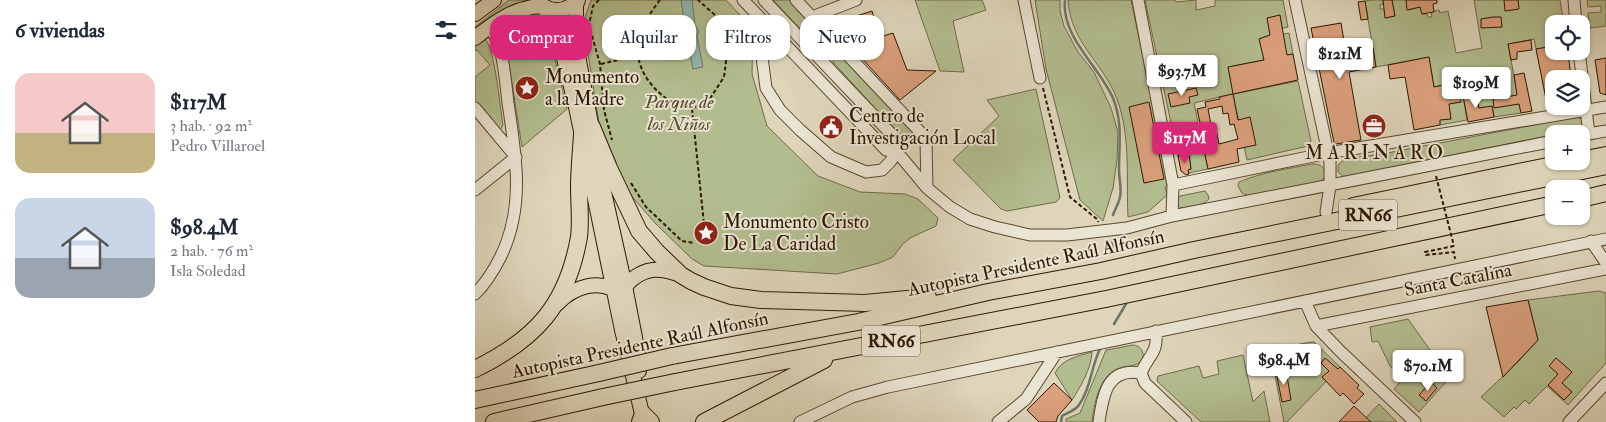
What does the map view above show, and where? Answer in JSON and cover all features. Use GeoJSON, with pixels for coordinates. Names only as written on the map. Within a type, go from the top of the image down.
{"type":"FeatureCollection","features":[{"type":"Feature","properties":{"kind":"highway"},"geometry":{"type":"LineString","coordinates":[[587,130],[609,168],[639,230],[657,252],[681,275],[704,287],[731,296],[798,303],[865,303],[987,292]]}},
{"type":"Feature","properties":{"kind":"highway"},"geometry":{"type":"LineString","coordinates":[[475,369],[509,351],[530,334],[555,306],[571,273],[579,236],[579,180],[587,130]]}},
{"type":"Feature","properties":{"kind":"highway"},"geometry":{"type":"LineString","coordinates":[[1590,158],[1606,155]]}},
{"type":"Feature","properties":{"kind":"highway","name":"Autopista Presidente Raúl Alfonsín"},"geometry":{"type":"LineString","coordinates":[[475,400],[672,356],[858,322],[987,292],[1101,271],[1194,250],[1606,166]]}},
{"type":"Feature","properties":{"kind":"highway"},"geometry":{"type":"LineString","coordinates":[[1194,250],[1295,219],[1545,167]]}},
{"type":"Feature","properties":{"kind":"highway"},"geometry":{"type":"LineString","coordinates":[[1590,197],[1606,193]]}},
{"type":"Feature","properties":{"kind":"highway","name":"RN66"},"geometry":{"type":"LineString","coordinates":[[494,422],[675,382],[1106,300],[1545,206]]}},
{"type":"Feature","properties":{"kind":"highway"},"geometry":{"type":"LineString","coordinates":[[704,422],[841,351]]}},
{"type":"Feature","properties":{"kind":"main road"},"geometry":{"type":"LineString","coordinates":[[475,14],[494,0]]}},
{"type":"Feature","properties":{"kind":"main road"},"geometry":{"type":"LineString","coordinates":[[508,15],[528,6],[541,4],[551,10],[565,9],[578,0]]}},
{"type":"Feature","properties":{"kind":"main road"},"geometry":{"type":"LineString","coordinates":[[578,0],[576,5],[575,45],[587,130]]}},
{"type":"Feature","properties":{"kind":"main road"},"geometry":{"type":"LineString","coordinates":[[541,4],[559,38],[604,192],[621,296],[645,420]]}},
{"type":"Feature","properties":{"kind":"main road"},"geometry":{"type":"LineString","coordinates":[[475,38],[490,26]]}},
{"type":"Feature","properties":{"kind":"main road"},"geometry":{"type":"LineString","coordinates":[[621,296],[637,276],[648,272],[659,270],[681,275]]}},
{"type":"Feature","properties":{"kind":"main road"},"geometry":{"type":"LineString","coordinates":[[555,306],[569,293],[591,285],[621,296]]}},
{"type":"Feature","properties":{"kind":"street"},"geometry":{"type":"LineString","coordinates":[[743,0],[757,15]]}},
{"type":"Feature","properties":{"kind":"street"},"geometry":{"type":"LineString","coordinates":[[765,0],[896,139],[897,152],[927,188],[950,207],[970,219],[1030,235],[1067,235],[1127,228],[1172,216],[1545,143]]}},
{"type":"Feature","properties":{"kind":"street"},"geometry":{"type":"LineString","coordinates":[[796,0],[809,15]]}},
{"type":"Feature","properties":{"kind":"street"},"geometry":{"type":"LineString","coordinates":[[820,15],[857,0]]}},
{"type":"Feature","properties":{"kind":"street"},"geometry":{"type":"LineString","coordinates":[[1024,0],[1040,78]]}},
{"type":"Feature","properties":{"kind":"street"},"geometry":{"type":"LineString","coordinates":[[1138,0],[1173,184],[1172,216]]}},
{"type":"Feature","properties":{"kind":"street"},"geometry":{"type":"LineString","coordinates":[[1295,0],[1330,162],[1330,186],[1326,212]]}},
{"type":"Feature","properties":{"kind":"street"},"geometry":{"type":"LineString","coordinates":[[1574,0],[1575,15]]}},
{"type":"Feature","properties":{"kind":"street"},"geometry":{"type":"LineString","coordinates":[[790,49],[886,150],[897,152]]}},
{"type":"Feature","properties":{"kind":"street"},"geometry":{"type":"LineString","coordinates":[[477,286],[493,271],[506,245],[513,226],[516,206],[516,157],[501,60]]}},
{"type":"Feature","properties":{"kind":"street"},"geometry":{"type":"LineString","coordinates":[[762,60],[766,88],[781,110],[800,130],[831,157],[866,172],[882,170],[897,152]]}},
{"type":"Feature","properties":{"kind":"street"},"geometry":{"type":"LineString","coordinates":[[853,60],[922,134],[926,141],[927,188]]}},
{"type":"Feature","properties":{"kind":"street"},"geometry":{"type":"LineString","coordinates":[[1590,110],[1606,107]]}},
{"type":"Feature","properties":{"kind":"street"},"geometry":{"type":"LineString","coordinates":[[475,108],[516,157]]}},
{"type":"Feature","properties":{"kind":"street"},"geometry":{"type":"LineString","coordinates":[[1173,184],[1328,153],[1561,115]]}},
{"type":"Feature","properties":{"kind":"street"},"geometry":{"type":"LineString","coordinates":[[1590,134],[1606,131]]}},
{"type":"Feature","properties":{"kind":"street"},"geometry":{"type":"LineString","coordinates":[[475,190],[516,157]]}},
{"type":"Feature","properties":{"kind":"street"},"geometry":{"type":"LineString","coordinates":[[799,422],[852,397],[888,387],[1606,238]]}},
{"type":"Feature","properties":{"kind":"street"},"geometry":{"type":"LineString","coordinates":[[1591,241],[1606,264]]}},
{"type":"Feature","properties":{"kind":"street","name":"Santa Catalina"},"geometry":{"type":"LineString","coordinates":[[1316,326],[1606,269]]}},
{"type":"Feature","properties":{"kind":"street"},"geometry":{"type":"LineString","coordinates":[[1305,300],[1316,326],[1340,352],[1415,422]]}},
{"type":"Feature","properties":{"kind":"street"},"geometry":{"type":"LineString","coordinates":[[1156,330],[1157,341],[1154,352],[1145,363],[1141,373],[1145,382],[1186,422]]}},
{"type":"Feature","properties":{"kind":"street"},"geometry":{"type":"LineString","coordinates":[[998,422],[1026,399],[1057,352]]}},
{"type":"Feature","properties":{"kind":"street"},"geometry":{"type":"LineString","coordinates":[[1099,422],[1102,400],[1111,379],[1120,374],[1133,371],[1141,373]]}},
{"type":"Feature","properties":{"kind":"street"},"geometry":{"type":"LineString","coordinates":[[1569,422],[1606,383]]}},
{"type":"Feature","properties":{"kind":"path"},"geometry":{"type":"LineString","coordinates":[[599,0],[593,6],[589,25],[600,64],[603,110],[613,145]]}},
{"type":"Feature","properties":{"kind":"path"},"geometry":{"type":"LineString","coordinates":[[648,15],[661,0]]}},
{"type":"Feature","properties":{"kind":"path"},"geometry":{"type":"LineString","coordinates":[[639,60],[646,78],[660,93],[675,104],[691,109],[711,97],[724,77],[728,46],[716,16],[698,0]]}},
{"type":"Feature","properties":{"kind":"path"},"geometry":{"type":"LineString","coordinates":[[600,64],[616,60]]}},
{"type":"Feature","properties":{"kind":"path"},"geometry":{"type":"LineString","coordinates":[[1040,78],[1070,197],[1098,220],[1099,232]]}},
{"type":"Feature","properties":{"kind":"path"},"geometry":{"type":"LineString","coordinates":[[691,109],[704,224]]}},
{"type":"Feature","properties":{"kind":"path"},"geometry":{"type":"LineString","coordinates":[[1436,176],[1454,246],[1425,252],[1426,254],[1454,252]]}},
{"type":"Feature","properties":{"kind":"path"},"geometry":{"type":"LineString","coordinates":[[627,177],[646,207],[682,241],[694,243]]}},
{"type":"Feature","properties":{"kind":"green space"},"geometry":{"type":"Polygon","coordinates":[[[509,0],[527,0],[528,2],[513,5],[500,15],[490,15],[509,0]]]}},
{"type":"Feature","properties":{"kind":"green space","name":"Parque de los Niños"},"geometry":{"type":"Polygon","coordinates":[[[591,0],[726,0],[740,15],[706,15],[706,60],[752,60],[752,74],[767,126],[818,176],[860,192],[905,194],[918,199],[938,218],[936,226],[910,238],[893,257],[879,263],[837,274],[704,266],[692,259],[655,223],[628,192],[602,141],[589,60],[592,60],[592,15],[586,15],[591,0]]]}},
{"type":"Feature","properties":{"kind":"green space"},"geometry":{"type":"Polygon","coordinates":[[[773,0],[790,0],[804,15],[800,15],[800,29],[790,18],[790,15],[787,15],[773,0]]]}},
{"type":"Feature","properties":{"kind":"green space"},"geometry":{"type":"Polygon","coordinates":[[[915,0],[982,0],[986,10],[953,21],[964,72],[940,71],[915,0]]]}},
{"type":"Feature","properties":{"kind":"green space"},"geometry":{"type":"Polygon","coordinates":[[[1035,0],[1060,0],[1060,11],[1064,26],[1078,52],[1094,72],[1111,108],[1118,132],[1117,160],[1113,188],[1103,221],[1080,200],[1046,69],[1035,0]]]}},
{"type":"Feature","properties":{"kind":"green space"},"geometry":{"type":"Polygon","coordinates":[[[1068,0],[1131,0],[1169,182],[1165,187],[1167,195],[1148,212],[1128,217],[1126,143],[1121,113],[1111,86],[1075,29],[1070,15],[1068,0]]]}},
{"type":"Feature","properties":{"kind":"green space"},"geometry":{"type":"Polygon","coordinates":[[[1145,0],[1175,0],[1176,2],[1196,0],[1196,10],[1215,6],[1215,0],[1283,0],[1288,27],[1270,31],[1271,35],[1259,39],[1289,33],[1293,54],[1228,67],[1234,94],[1298,81],[1311,141],[1308,146],[1247,160],[1233,94],[1194,103],[1208,169],[1188,173],[1188,170],[1191,169],[1189,154],[1178,156],[1145,0]]]}},
{"type":"Feature","properties":{"kind":"green space"},"geometry":{"type":"Polygon","coordinates":[[[1383,0],[1380,9],[1384,9],[1386,18],[1395,16],[1392,0],[1406,0],[1408,10],[1420,7],[1422,14],[1427,14],[1428,17],[1432,17],[1431,12],[1439,10],[1440,13],[1448,11],[1456,53],[1482,48],[1474,0],[1560,0],[1562,15],[1545,15],[1545,48],[1536,49],[1534,39],[1508,44],[1521,113],[1494,117],[1492,106],[1479,108],[1476,94],[1463,95],[1467,120],[1440,125],[1429,57],[1376,67],[1365,1],[1383,0]]]}},
{"type":"Feature","properties":{"kind":"green space"},"geometry":{"type":"Polygon","coordinates":[[[1587,0],[1606,0],[1606,26],[1590,28],[1590,15],[1588,13],[1601,12],[1601,6],[1588,7],[1587,0]]]}},
{"type":"Feature","properties":{"kind":"green space"},"geometry":{"type":"Polygon","coordinates":[[[490,15],[490,23],[475,34],[475,27],[490,15]]]}},
{"type":"Feature","properties":{"kind":"green space"},"geometry":{"type":"Polygon","coordinates":[[[485,39],[490,48],[490,60],[493,60],[497,79],[503,125],[500,130],[496,128],[475,102],[475,77],[490,65],[477,50],[475,51],[475,44],[485,39]]]}},
{"type":"Feature","properties":{"kind":"green space"},"geometry":{"type":"Polygon","coordinates":[[[508,60],[555,60],[567,109],[522,147],[508,60]]]}},
{"type":"Feature","properties":{"kind":"green space"},"geometry":{"type":"Polygon","coordinates":[[[833,60],[846,60],[913,132],[912,140],[904,140],[833,62],[833,60]]]}},
{"type":"Feature","properties":{"kind":"green space"},"geometry":{"type":"Polygon","coordinates":[[[1036,89],[1060,198],[1056,202],[1007,211],[1001,209],[953,160],[999,116],[987,100],[1036,89]]]}},
{"type":"Feature","properties":{"kind":"green space"},"geometry":{"type":"Polygon","coordinates":[[[1576,117],[1582,119],[1583,125],[1545,125],[1545,136],[1348,178],[1338,172],[1338,165],[1345,159],[1382,154],[1576,117]]]}},
{"type":"Feature","properties":{"kind":"green space"},"geometry":{"type":"Polygon","coordinates":[[[1318,164],[1323,168],[1325,176],[1322,182],[1249,196],[1242,193],[1238,186],[1239,182],[1257,176],[1318,164]]]}},
{"type":"Feature","properties":{"kind":"green space"},"geometry":{"type":"Polygon","coordinates":[[[1205,191],[1209,199],[1203,203],[1181,208],[1178,205],[1177,200],[1180,196],[1205,191]]]}},
{"type":"Feature","properties":{"kind":"green space"},"geometry":{"type":"Polygon","coordinates":[[[1599,291],[1606,293],[1606,363],[1568,405],[1547,386],[1529,404],[1525,400],[1504,417],[1481,397],[1538,340],[1528,300],[1599,291]]]}},
{"type":"Feature","properties":{"kind":"green space"},"geometry":{"type":"Polygon","coordinates":[[[1408,319],[1430,350],[1454,373],[1419,412],[1394,389],[1404,378],[1390,366],[1378,341],[1372,342],[1370,327],[1408,319]]]}},
{"type":"Feature","properties":{"kind":"green space"},"geometry":{"type":"Polygon","coordinates":[[[1314,342],[1340,367],[1287,422],[1284,422],[1270,350],[1314,342]]]}},
{"type":"Feature","properties":{"kind":"green space"},"geometry":{"type":"Polygon","coordinates":[[[1133,345],[1141,349],[1143,359],[1135,365],[1117,369],[1106,378],[1096,399],[1092,422],[1066,422],[1066,419],[1080,413],[1106,350],[1133,345]]]}},
{"type":"Feature","properties":{"kind":"green space"},"geometry":{"type":"Polygon","coordinates":[[[1092,352],[1088,371],[1072,400],[1055,373],[1066,361],[1092,352]]]}},
{"type":"Feature","properties":{"kind":"green space"},"geometry":{"type":"Polygon","coordinates":[[[1243,355],[1253,402],[1264,391],[1270,422],[1201,422],[1157,381],[1158,376],[1199,366],[1203,378],[1219,374],[1217,361],[1243,355]]]}},
{"type":"Feature","properties":{"kind":"green space"},"geometry":{"type":"Polygon","coordinates":[[[1379,404],[1397,422],[1362,422],[1379,404]]]}},
{"type":"Feature","properties":{"kind":"water"},"geometry":{"type":"Polygon","coordinates":[[[681,0],[692,0],[694,15],[683,15],[681,0]]]}},
{"type":"Feature","properties":{"kind":"water"},"geometry":{"type":"Polygon","coordinates":[[[696,26],[699,31],[697,36],[703,67],[693,69],[691,60],[696,60],[696,26]]]}},
{"type":"Feature","properties":{"kind":"building"},"geometry":{"type":"Polygon","coordinates":[[[1383,0],[1392,0],[1395,16],[1385,18],[1383,0]]]}},
{"type":"Feature","properties":{"kind":"building"},"geometry":{"type":"Polygon","coordinates":[[[1406,0],[1437,0],[1437,3],[1433,4],[1434,12],[1422,14],[1420,7],[1407,10],[1406,0]]]}},
{"type":"Feature","properties":{"kind":"building"},"geometry":{"type":"Polygon","coordinates":[[[1504,0],[1518,0],[1519,9],[1505,11],[1504,0]]]}},
{"type":"Feature","properties":{"kind":"building"},"geometry":{"type":"Polygon","coordinates":[[[1365,1],[1368,19],[1361,20],[1358,2],[1365,1]]]}},
{"type":"Feature","properties":{"kind":"building"},"geometry":{"type":"Polygon","coordinates":[[[872,11],[873,15],[860,15],[872,11]]]}},
{"type":"Feature","properties":{"kind":"building"},"geometry":{"type":"Polygon","coordinates":[[[1280,15],[1287,55],[1293,54],[1298,80],[1233,94],[1228,67],[1264,60],[1259,39],[1270,35],[1267,18],[1280,15]]]}},
{"type":"Feature","properties":{"kind":"building"},"geometry":{"type":"Polygon","coordinates":[[[1501,17],[1502,27],[1481,28],[1481,19],[1501,17]]]}},
{"type":"Feature","properties":{"kind":"building"},"geometry":{"type":"Polygon","coordinates":[[[1341,23],[1346,53],[1373,48],[1376,67],[1349,72],[1361,140],[1336,144],[1332,133],[1311,28],[1341,23]]]}},
{"type":"Feature","properties":{"kind":"building"},"geometry":{"type":"Polygon","coordinates":[[[893,33],[907,70],[936,71],[900,100],[863,60],[884,60],[884,36],[893,33]]]}},
{"type":"Feature","properties":{"kind":"building"},"geometry":{"type":"Polygon","coordinates":[[[1531,40],[1532,50],[1517,52],[1517,59],[1511,60],[1508,44],[1531,40]]]}},
{"type":"Feature","properties":{"kind":"building"},"geometry":{"type":"Polygon","coordinates":[[[1545,48],[1545,60],[1569,60],[1570,70],[1545,70],[1545,94],[1536,49],[1545,48]]]}},
{"type":"Feature","properties":{"kind":"building"},"geometry":{"type":"Polygon","coordinates":[[[1429,57],[1434,87],[1457,82],[1461,102],[1449,104],[1451,119],[1440,120],[1440,125],[1414,130],[1405,77],[1390,79],[1388,65],[1429,57]]]}},
{"type":"Feature","properties":{"kind":"building"},"geometry":{"type":"Polygon","coordinates":[[[1606,58],[1606,95],[1600,93],[1595,60],[1606,58]]]}},
{"type":"Feature","properties":{"kind":"building"},"geometry":{"type":"Polygon","coordinates":[[[1524,73],[1532,111],[1521,113],[1519,104],[1494,108],[1493,99],[1517,95],[1514,75],[1524,73]]]}},
{"type":"Feature","properties":{"kind":"building"},"geometry":{"type":"Polygon","coordinates":[[[1196,88],[1198,95],[1189,97],[1190,103],[1171,107],[1168,94],[1196,88]]]}},
{"type":"Feature","properties":{"kind":"building"},"geometry":{"type":"Polygon","coordinates":[[[1233,94],[1238,120],[1250,117],[1256,145],[1237,149],[1239,162],[1208,169],[1204,150],[1198,151],[1195,138],[1201,136],[1197,109],[1206,107],[1205,102],[1220,99],[1219,97],[1233,94]],[[1222,106],[1208,109],[1211,125],[1215,124],[1219,144],[1238,139],[1234,124],[1230,125],[1228,113],[1223,114],[1222,106]]]}},
{"type":"Feature","properties":{"kind":"building"},"geometry":{"type":"Polygon","coordinates":[[[1476,94],[1479,108],[1492,106],[1494,117],[1468,122],[1463,96],[1476,94]]]}},
{"type":"Feature","properties":{"kind":"building"},"geometry":{"type":"Polygon","coordinates":[[[1149,102],[1164,179],[1144,183],[1129,107],[1149,102]]]}},
{"type":"Feature","properties":{"kind":"building"},"geometry":{"type":"Polygon","coordinates":[[[1189,154],[1191,169],[1188,170],[1189,174],[1186,175],[1181,171],[1178,156],[1189,154]]]}},
{"type":"Feature","properties":{"kind":"building"},"geometry":{"type":"Polygon","coordinates":[[[1528,300],[1538,340],[1503,377],[1486,307],[1528,300]]]}},
{"type":"Feature","properties":{"kind":"building"},"geometry":{"type":"Polygon","coordinates":[[[1325,358],[1338,369],[1340,367],[1359,385],[1357,388],[1364,394],[1354,404],[1343,393],[1340,396],[1322,377],[1329,371],[1321,363],[1325,358]]]}},
{"type":"Feature","properties":{"kind":"building"},"geometry":{"type":"Polygon","coordinates":[[[1556,358],[1572,372],[1562,383],[1572,392],[1564,400],[1548,385],[1558,374],[1549,366],[1556,358]]]}},
{"type":"Feature","properties":{"kind":"building"},"geometry":{"type":"Polygon","coordinates":[[[1286,370],[1291,400],[1282,402],[1276,372],[1286,370]]]}},
{"type":"Feature","properties":{"kind":"building"},"geometry":{"type":"Polygon","coordinates":[[[1431,382],[1437,388],[1426,401],[1419,395],[1431,382]]]}},
{"type":"Feature","properties":{"kind":"building"},"geometry":{"type":"Polygon","coordinates":[[[1054,383],[1072,400],[1058,416],[1056,422],[1039,422],[1027,410],[1054,383]]]}},
{"type":"Feature","properties":{"kind":"building"},"geometry":{"type":"Polygon","coordinates":[[[1354,406],[1371,422],[1339,422],[1354,406]]]}},
{"type":"Feature","properties":{"kind":"waterway"},"geometry":{"type":"LineString","coordinates":[[1065,0],[1065,14],[1075,39],[1107,86],[1116,107],[1120,134],[1119,170],[1121,194],[1113,215]]}},
{"type":"Feature","properties":{"kind":"waterway"},"geometry":{"type":"LineString","coordinates":[[1112,240],[1115,253]]}},
{"type":"Feature","properties":{"kind":"waterway"},"geometry":{"type":"LineString","coordinates":[[1114,324],[1126,304]]}},
{"type":"Feature","properties":{"kind":"waterway"},"geometry":{"type":"LineString","coordinates":[[1061,422],[1062,416],[1076,408],[1083,398],[1100,349]]}},
{"type":"Feature","properties":{"kind":"place","name":"Monumento a la Madre"},"geometry":{"type":"Point","coordinates":[527,88]}},
{"type":"Feature","properties":{"kind":"place","name":"M A R I N A R O"},"geometry":{"type":"Point","coordinates":[1374,126]}},
{"type":"Feature","properties":{"kind":"place","name":"Centro de Investigación Local"},"geometry":{"type":"Point","coordinates":[831,127]}},
{"type":"Feature","properties":{"kind":"place","name":"Monumento Cristo De La Caridad"},"geometry":{"type":"Point","coordinates":[706,233]}}]}
